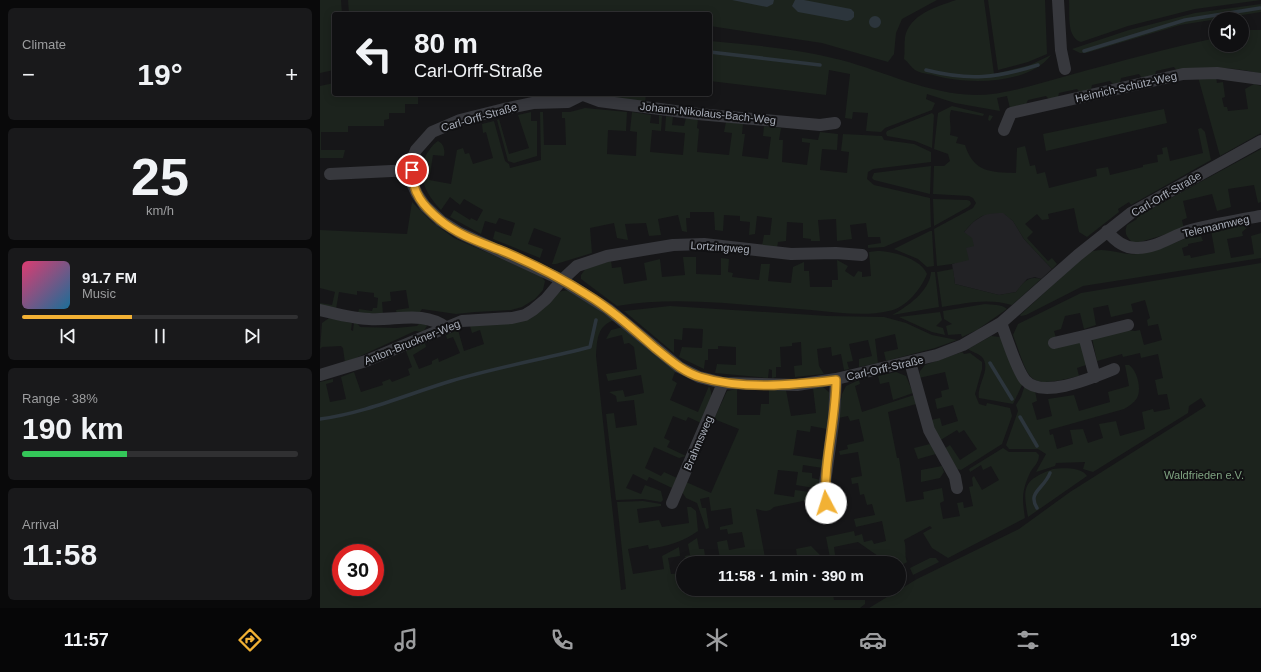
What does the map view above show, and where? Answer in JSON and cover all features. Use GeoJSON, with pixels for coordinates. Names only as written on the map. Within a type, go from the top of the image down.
{"type":"FeatureCollection","features":[{"type":"Feature","properties":{"kind":"street"},"geometry":{"type":"LineString","coordinates":[[1058,0],[1061,50],[1065,69]]}},
{"type":"Feature","properties":{"kind":"street","name":"Heinrich-Schütz-Weg"},"geometry":{"type":"LineString","coordinates":[[1004,130],[1011,113],[1183,74],[1217,73],[1261,79]]}},
{"type":"Feature","properties":{"kind":"street","name":"Carl-Orff-Straße"},"geometry":{"type":"LineString","coordinates":[[580,96],[568,102],[533,104],[504,109],[443,126],[432,132],[416,150],[412,160],[412,183],[417,194],[425,206],[442,221],[460,233],[562,280],[608,309],[679,367],[699,377],[723,383],[797,384],[836,380],[937,355],[963,345],[1001,323],[1107,231],[1131,213],[1261,141]]}},
{"type":"Feature","properties":{"kind":"street","name":"Johann-Nikolaus-Bach-Weg"},"geometry":{"type":"LineString","coordinates":[[588,96],[599,101],[698,114],[820,125],[835,123]]}},
{"type":"Feature","properties":{"kind":"street"},"geometry":{"type":"LineString","coordinates":[[330,174],[412,170]]}},
{"type":"Feature","properties":{"kind":"street","name":"Telemannweg"},"geometry":{"type":"LineString","coordinates":[[1107,231],[1114,239],[1124,246],[1138,248],[1149,246],[1190,230],[1261,216]]}},
{"type":"Feature","properties":{"kind":"street","name":"Lortzingweg"},"geometry":{"type":"LineString","coordinates":[[562,280],[577,266],[595,259],[673,245],[704,244],[791,254],[836,253],[862,255]]}},
{"type":"Feature","properties":{"kind":"street","name":"Anton-Bruckner-Weg"},"geometry":{"type":"LineString","coordinates":[[320,375],[366,361],[462,321],[512,318],[525,314],[533,310],[546,299],[562,280]]}},
{"type":"Feature","properties":{"kind":"street"},"geometry":{"type":"LineString","coordinates":[[320,310],[368,319],[420,316],[439,322],[447,328]]}},
{"type":"Feature","properties":{"kind":"street"},"geometry":{"type":"LineString","coordinates":[[1001,323],[1022,376],[1034,387],[1045,389],[1095,377],[1114,368]]}},
{"type":"Feature","properties":{"kind":"street"},"geometry":{"type":"LineString","coordinates":[[1054,343],[1128,325]]}},
{"type":"Feature","properties":{"kind":"street"},"geometry":{"type":"LineString","coordinates":[[1084,336],[1095,377]]}},
{"type":"Feature","properties":{"kind":"street"},"geometry":{"type":"LineString","coordinates":[[910,362],[929,430],[955,477],[957,488]]}},
{"type":"Feature","properties":{"kind":"street"},"geometry":{"type":"LineString","coordinates":[[828,514],[825,483],[834,416],[836,380]]}},
{"type":"Feature","properties":{"kind":"street","name":"Brahmsweg"},"geometry":{"type":"LineString","coordinates":[[672,503],[723,383]]}},
{"type":"Feature","properties":{"kind":"shaded area"},"geometry":{"type":"Polygon","coordinates":[[[732,0],[774,0],[773,4],[767,7],[732,0]]]}},
{"type":"Feature","properties":{"kind":"shaded area"},"geometry":{"type":"Polygon","coordinates":[[[795,0],[804,0],[851,9],[854,12],[854,17],[847,21],[798,12],[792,6],[795,0]]]}},
{"type":"Feature","properties":{"kind":"shaded area"},"geometry":{"type":"Polygon","coordinates":[[[873,16],[877,16],[881,22],[877,28],[873,28],[869,24],[869,20],[873,16]]]}},
{"type":"Feature","properties":{"kind":"shaded area"},"geometry":{"type":"Polygon","coordinates":[[[987,213],[1004,213],[1013,221],[1024,239],[1052,269],[1041,279],[1035,277],[1027,279],[1016,292],[999,295],[955,284],[952,264],[955,263],[964,232],[973,222],[987,213]]]}},
{"type":"Feature","properties":{"kind":"green space"},"geometry":{"type":"Polygon","coordinates":[[[320,0],[341,0],[342,12],[332,12],[332,70],[320,73],[320,0]]]}},
{"type":"Feature","properties":{"kind":"green space"},"geometry":{"type":"Polygon","coordinates":[[[348,0],[937,0],[902,19],[896,33],[894,54],[888,62],[822,43],[712,26],[712,12],[349,12],[348,0]]]}},
{"type":"Feature","properties":{"kind":"green space"},"geometry":{"type":"Polygon","coordinates":[[[956,0],[984,0],[994,74],[1030,65],[1051,55],[1041,65],[1028,72],[1013,77],[996,80],[962,80],[922,73],[915,70],[904,59],[905,37],[912,22],[925,12],[956,0]]]}},
{"type":"Feature","properties":{"kind":"green space"},"geometry":{"type":"Polygon","coordinates":[[[988,0],[1045,0],[1047,54],[1028,62],[998,70],[988,0]]]}},
{"type":"Feature","properties":{"kind":"green space"},"geometry":{"type":"Polygon","coordinates":[[[1069,0],[1261,0],[1195,9],[1128,26],[1081,42],[1076,39],[1071,30],[1069,0]]]}},
{"type":"Feature","properties":{"kind":"green space"},"geometry":{"type":"Polygon","coordinates":[[[1261,4],[1261,12],[1249,14],[1249,12],[1209,12],[1209,20],[1180,25],[1086,53],[1080,53],[1072,49],[1129,30],[1195,13],[1261,4]]]}},
{"type":"Feature","properties":{"kind":"green space"},"geometry":{"type":"Polygon","coordinates":[[[1249,30],[1261,30],[1261,74],[1230,68],[1177,71],[1174,67],[1156,71],[1155,75],[1142,78],[1139,74],[1121,78],[1120,83],[1113,84],[1110,81],[1092,85],[1091,89],[1080,92],[1077,89],[1059,93],[1058,97],[1049,99],[1046,96],[1028,100],[1026,104],[1010,108],[1007,96],[997,98],[1000,111],[955,103],[927,94],[926,99],[935,103],[932,110],[885,128],[881,132],[866,131],[868,113],[853,112],[852,119],[845,118],[850,74],[829,70],[826,95],[712,81],[712,41],[776,48],[825,56],[858,65],[924,87],[958,94],[975,95],[999,93],[1023,88],[1179,46],[1209,40],[1209,52],[1249,52],[1249,30]]]}},
{"type":"Feature","properties":{"kind":"green space"},"geometry":{"type":"Polygon","coordinates":[[[1198,77],[1216,77],[1217,83],[1223,82],[1225,97],[1222,98],[1224,107],[1227,107],[1228,111],[1248,109],[1245,89],[1254,84],[1261,86],[1261,133],[1220,156],[1198,77]]]}},
{"type":"Feature","properties":{"kind":"green space"},"geometry":{"type":"Polygon","coordinates":[[[332,83],[332,96],[418,96],[418,104],[405,104],[405,113],[389,113],[389,119],[384,120],[384,126],[348,126],[348,132],[321,132],[321,150],[345,150],[343,158],[320,158],[320,86],[332,83]]]}},
{"type":"Feature","properties":{"kind":"green space"},"geometry":{"type":"Polygon","coordinates":[[[601,96],[646,96],[645,103],[601,96]]]}},
{"type":"Feature","properties":{"kind":"green space"},"geometry":{"type":"Polygon","coordinates":[[[952,106],[984,114],[983,116],[951,110],[950,135],[958,137],[956,143],[965,145],[973,161],[984,169],[1016,173],[1017,148],[1025,146],[1030,166],[1035,165],[1037,174],[1045,172],[1049,188],[1097,176],[1096,169],[1108,167],[1110,175],[1158,162],[1157,155],[1163,154],[1162,148],[1167,147],[1170,161],[1203,153],[1198,129],[1201,128],[1205,132],[1211,160],[1131,205],[1129,202],[1118,209],[1119,212],[1087,237],[1079,232],[1074,208],[1048,214],[1049,219],[1042,220],[1037,214],[1025,224],[1033,232],[1027,238],[1048,261],[1052,258],[1057,264],[1052,269],[1024,239],[1013,221],[1003,213],[981,216],[964,232],[972,238],[974,246],[966,248],[969,260],[937,266],[934,229],[973,208],[976,203],[973,198],[969,196],[933,194],[934,166],[944,166],[950,161],[948,154],[934,149],[938,113],[952,106]]]}},
{"type":"Feature","properties":{"kind":"green space"},"geometry":{"type":"Polygon","coordinates":[[[585,108],[627,112],[626,131],[608,130],[607,154],[636,156],[637,132],[630,131],[632,112],[651,115],[650,123],[659,124],[659,115],[662,116],[661,131],[652,130],[650,152],[683,155],[685,133],[665,131],[666,116],[673,117],[672,125],[684,126],[686,118],[698,119],[697,128],[699,129],[697,152],[729,155],[732,133],[724,132],[726,122],[743,124],[742,134],[745,134],[742,156],[768,159],[771,137],[763,136],[764,126],[781,128],[779,140],[783,140],[782,162],[807,165],[810,143],[802,142],[802,138],[818,140],[820,132],[838,134],[837,150],[822,149],[820,170],[847,173],[849,152],[841,151],[843,134],[882,136],[884,140],[914,144],[931,152],[931,162],[873,169],[868,172],[867,179],[874,185],[930,198],[931,227],[884,247],[868,248],[868,245],[881,243],[880,237],[868,237],[866,223],[850,225],[852,239],[837,241],[836,219],[818,220],[820,241],[811,241],[811,239],[803,238],[803,223],[787,222],[786,241],[778,242],[777,248],[762,246],[764,235],[770,235],[772,218],[757,216],[755,234],[749,235],[750,222],[740,221],[740,216],[724,215],[723,231],[715,230],[714,212],[690,212],[690,218],[686,218],[687,232],[682,231],[678,215],[658,219],[661,235],[649,236],[646,223],[625,224],[628,240],[617,238],[614,223],[590,228],[592,253],[552,264],[561,238],[534,228],[528,244],[543,249],[540,258],[493,239],[495,231],[511,236],[515,223],[499,218],[496,224],[485,221],[481,234],[450,217],[454,210],[470,220],[471,218],[477,221],[483,210],[464,199],[460,205],[450,197],[441,210],[427,191],[422,177],[423,163],[428,151],[438,141],[444,147],[444,156],[433,155],[429,180],[451,184],[457,150],[463,148],[465,154],[469,153],[473,164],[493,158],[486,132],[483,133],[482,124],[494,121],[505,161],[509,164],[510,168],[541,160],[540,112],[543,112],[544,145],[566,145],[565,118],[562,118],[562,112],[570,112],[585,108]]]}},
{"type":"Feature","properties":{"kind":"green space"},"geometry":{"type":"Polygon","coordinates":[[[1164,109],[1167,123],[1046,151],[1043,134],[1164,109]]]}},
{"type":"Feature","properties":{"kind":"green space"},"geometry":{"type":"Polygon","coordinates":[[[531,112],[531,121],[537,121],[537,156],[514,163],[508,161],[497,120],[499,119],[509,154],[529,148],[518,115],[531,112]]]}},
{"type":"Feature","properties":{"kind":"green space"},"geometry":{"type":"Polygon","coordinates":[[[932,113],[934,115],[932,148],[915,141],[887,136],[887,131],[932,113]]]}},
{"type":"Feature","properties":{"kind":"green space"},"geometry":{"type":"Polygon","coordinates":[[[989,115],[993,116],[990,121],[988,120],[989,115]]]}},
{"type":"Feature","properties":{"kind":"green space"},"geometry":{"type":"Polygon","coordinates":[[[1261,149],[1261,202],[1258,203],[1254,185],[1228,189],[1231,207],[1217,211],[1212,194],[1183,201],[1187,218],[1182,220],[1184,229],[1140,242],[1132,242],[1127,236],[1127,225],[1137,219],[1136,217],[1261,149]]]}},
{"type":"Feature","properties":{"kind":"green space"},"geometry":{"type":"Polygon","coordinates":[[[931,166],[930,194],[874,180],[872,178],[874,173],[931,166]]]}},
{"type":"Feature","properties":{"kind":"green space"},"geometry":{"type":"Polygon","coordinates":[[[933,199],[967,200],[970,201],[971,204],[934,226],[933,199]]]}},
{"type":"Feature","properties":{"kind":"green space"},"geometry":{"type":"Polygon","coordinates":[[[412,202],[432,222],[454,238],[541,276],[545,281],[543,290],[535,299],[522,307],[511,310],[456,314],[422,309],[420,312],[397,315],[396,310],[409,308],[406,290],[390,292],[391,301],[382,302],[383,314],[358,313],[359,309],[372,311],[373,308],[377,308],[378,298],[374,297],[374,293],[357,291],[357,295],[339,292],[336,309],[320,305],[320,303],[332,305],[335,292],[320,288],[320,230],[407,234],[412,202]]]}},
{"type":"Feature","properties":{"kind":"green space"},"geometry":{"type":"Polygon","coordinates":[[[1247,223],[1248,227],[1242,232],[1243,236],[1227,239],[1231,258],[1254,254],[1251,236],[1261,233],[1261,258],[1083,286],[1026,315],[1020,315],[1088,253],[1106,250],[1124,254],[1144,253],[1191,236],[1194,238],[1201,236],[1203,241],[1188,244],[1188,246],[1182,248],[1184,256],[1190,255],[1191,258],[1215,253],[1211,230],[1247,223]]]}},
{"type":"Feature","properties":{"kind":"green space"},"geometry":{"type":"Polygon","coordinates":[[[932,231],[934,266],[927,267],[918,259],[894,249],[932,231]]]}},
{"type":"Feature","properties":{"kind":"green space"},"geometry":{"type":"Polygon","coordinates":[[[869,252],[891,252],[913,260],[924,269],[927,274],[917,292],[907,302],[889,311],[870,314],[850,314],[690,301],[665,301],[617,306],[581,279],[581,275],[586,268],[611,261],[612,268],[621,267],[624,284],[647,280],[644,263],[660,259],[662,277],[685,275],[683,257],[696,257],[696,274],[721,275],[721,258],[729,259],[728,272],[733,273],[732,277],[759,280],[761,264],[770,264],[768,281],[791,283],[793,267],[804,262],[804,271],[809,271],[810,287],[832,287],[832,280],[838,280],[837,260],[848,266],[845,271],[854,277],[858,271],[862,272],[862,277],[871,276],[869,252]]]}},
{"type":"Feature","properties":{"kind":"green space","name":"Waldfrieden e.V."},"geometry":{"type":"Polygon","coordinates":[[[1261,263],[1261,608],[869,608],[889,596],[906,596],[906,586],[917,579],[1019,529],[1070,492],[1206,406],[1201,398],[1189,406],[1188,413],[1093,472],[1083,469],[1085,462],[1056,463],[1055,466],[1036,472],[1046,454],[1038,449],[1009,449],[1006,445],[1018,411],[1016,405],[1021,397],[1025,385],[1035,391],[1037,401],[1032,403],[1037,420],[1052,416],[1048,399],[1074,395],[1079,411],[1110,402],[1108,392],[1129,386],[1125,365],[1132,367],[1136,375],[1139,385],[1137,398],[1133,403],[1124,409],[1049,430],[1050,435],[1053,434],[1057,449],[1073,444],[1070,430],[1083,429],[1088,443],[1103,438],[1099,424],[1116,421],[1120,436],[1145,429],[1142,412],[1153,409],[1154,412],[1170,409],[1167,394],[1158,395],[1155,380],[1163,378],[1158,354],[1141,358],[1140,353],[1123,357],[1122,354],[1097,361],[1092,338],[1116,329],[1135,331],[1140,330],[1144,345],[1162,340],[1158,324],[1148,326],[1147,320],[1150,318],[1145,300],[1131,304],[1133,312],[1111,317],[1108,305],[1093,308],[1096,325],[1084,329],[1080,313],[1065,316],[1061,329],[1054,331],[1056,338],[1081,340],[1089,364],[1077,368],[1079,376],[1049,382],[1040,381],[1033,378],[1028,372],[1023,363],[1013,335],[1018,324],[1081,293],[1261,263]]]}},
{"type":"Feature","properties":{"kind":"green space"},"geometry":{"type":"Polygon","coordinates":[[[953,269],[955,284],[999,295],[1016,292],[1029,279],[1041,279],[1012,305],[986,302],[942,307],[937,272],[953,269]]]}},
{"type":"Feature","properties":{"kind":"green space"},"geometry":{"type":"Polygon","coordinates":[[[931,272],[935,272],[939,307],[892,315],[917,298],[927,286],[931,272]]]}},
{"type":"Feature","properties":{"kind":"green space"},"geometry":{"type":"Polygon","coordinates":[[[569,290],[615,320],[609,322],[601,329],[597,344],[596,356],[621,590],[626,589],[617,502],[643,501],[661,504],[661,506],[637,509],[639,523],[659,520],[662,527],[689,523],[687,507],[691,507],[696,511],[698,531],[687,538],[668,545],[649,549],[648,545],[628,549],[633,574],[664,569],[662,556],[679,547],[680,556],[668,558],[671,574],[676,574],[676,596],[833,596],[834,600],[865,600],[865,604],[860,608],[320,608],[320,382],[333,379],[333,382],[326,384],[330,402],[346,399],[341,377],[354,372],[361,392],[383,385],[382,382],[390,379],[392,382],[410,375],[408,369],[412,367],[406,351],[425,343],[426,347],[413,355],[419,369],[432,364],[432,361],[438,358],[439,362],[460,353],[453,337],[447,339],[446,335],[458,330],[464,351],[484,344],[480,330],[472,333],[470,326],[492,324],[562,291],[569,290]]]}},
{"type":"Feature","properties":{"kind":"green space"},"geometry":{"type":"Polygon","coordinates":[[[985,304],[1000,305],[1007,309],[977,330],[962,337],[961,334],[948,335],[946,326],[952,324],[944,319],[943,311],[985,304]]]}},
{"type":"Feature","properties":{"kind":"green space"},"geometry":{"type":"Polygon","coordinates":[[[670,306],[828,316],[884,317],[906,323],[932,335],[957,340],[935,348],[886,361],[884,352],[898,349],[895,334],[875,339],[878,363],[859,367],[859,359],[872,356],[868,340],[849,344],[853,361],[847,362],[849,369],[844,370],[841,354],[832,356],[831,347],[817,349],[819,366],[824,374],[795,377],[794,366],[802,365],[801,342],[792,343],[792,346],[780,347],[781,367],[776,367],[776,377],[772,378],[772,370],[769,369],[768,378],[715,373],[717,364],[736,365],[736,347],[718,346],[718,349],[708,349],[708,360],[705,360],[704,369],[679,357],[682,347],[702,348],[703,329],[683,328],[682,340],[674,339],[674,353],[624,311],[670,306]]]}},
{"type":"Feature","properties":{"kind":"green space"},"geometry":{"type":"Polygon","coordinates":[[[940,312],[942,320],[936,326],[943,328],[945,335],[932,332],[899,317],[940,312]]]}},
{"type":"Feature","properties":{"kind":"green space"},"geometry":{"type":"Polygon","coordinates":[[[329,318],[352,323],[351,330],[353,331],[354,322],[360,327],[396,328],[417,326],[421,322],[425,323],[427,326],[423,332],[415,331],[345,363],[343,348],[341,346],[322,347],[320,349],[322,323],[329,318]]]}},
{"type":"Feature","properties":{"kind":"green space"},"geometry":{"type":"Polygon","coordinates":[[[623,327],[676,369],[672,380],[677,383],[670,400],[698,412],[709,386],[711,391],[710,405],[701,423],[688,417],[686,421],[673,416],[664,438],[670,441],[667,447],[686,456],[679,458],[654,447],[645,468],[661,476],[664,472],[677,478],[672,488],[649,477],[647,481],[633,474],[626,488],[641,494],[645,485],[661,491],[663,500],[661,502],[643,499],[616,500],[606,414],[614,413],[616,428],[637,425],[634,400],[617,402],[616,396],[609,392],[623,390],[625,397],[644,393],[641,375],[608,381],[606,374],[637,369],[634,347],[629,343],[624,344],[622,335],[606,339],[611,330],[623,327]]]}},
{"type":"Feature","properties":{"kind":"green space"},"geometry":{"type":"Polygon","coordinates":[[[991,336],[1000,337],[1004,341],[1023,383],[1013,404],[979,398],[980,388],[985,372],[985,362],[982,357],[968,349],[991,336]]]}},
{"type":"Feature","properties":{"kind":"green space"},"geometry":{"type":"Polygon","coordinates":[[[962,352],[964,354],[970,353],[982,362],[982,369],[975,394],[979,404],[986,406],[987,403],[1010,408],[1012,416],[1002,444],[961,470],[957,469],[944,449],[950,445],[960,460],[977,449],[964,430],[959,433],[957,430],[939,441],[931,420],[940,418],[942,426],[958,421],[953,405],[937,409],[935,399],[942,397],[941,391],[949,389],[945,372],[919,378],[920,371],[925,365],[962,352]]]}},
{"type":"Feature","properties":{"kind":"green space"},"geometry":{"type":"Polygon","coordinates":[[[896,372],[906,376],[913,393],[893,400],[889,382],[880,384],[878,376],[896,372]]]}},
{"type":"Feature","properties":{"kind":"green space"},"geometry":{"type":"Polygon","coordinates":[[[859,380],[860,384],[855,386],[862,412],[914,395],[916,404],[888,412],[897,458],[899,458],[906,502],[924,499],[923,492],[942,488],[944,501],[940,503],[943,519],[960,516],[957,503],[963,502],[964,508],[973,506],[969,487],[973,486],[972,478],[974,476],[982,490],[999,480],[991,466],[983,470],[981,465],[970,472],[969,469],[1003,448],[1009,452],[1036,452],[1039,455],[1039,458],[1030,472],[1024,491],[1023,500],[1025,518],[948,558],[932,548],[923,533],[932,528],[930,526],[904,540],[906,556],[878,556],[858,542],[834,547],[835,556],[830,556],[826,537],[854,531],[855,536],[862,534],[864,542],[872,540],[874,544],[886,541],[882,521],[856,527],[854,519],[875,515],[872,504],[867,505],[864,494],[860,495],[858,483],[852,484],[851,478],[862,476],[858,452],[840,455],[839,451],[848,449],[847,445],[864,441],[859,419],[850,421],[848,416],[838,418],[842,394],[846,386],[859,380]]]}},
{"type":"Feature","properties":{"kind":"green space"},"geometry":{"type":"Polygon","coordinates":[[[822,386],[830,393],[827,429],[811,426],[810,432],[797,430],[793,455],[824,460],[823,468],[803,465],[802,472],[812,473],[812,478],[821,480],[820,489],[796,485],[798,472],[778,470],[774,494],[794,497],[795,490],[810,492],[817,498],[774,507],[768,511],[756,509],[765,556],[719,556],[717,542],[727,540],[729,550],[745,547],[742,532],[728,534],[727,529],[720,530],[720,527],[733,524],[731,508],[711,511],[709,497],[700,499],[702,508],[706,508],[709,528],[706,529],[697,503],[686,498],[682,492],[686,482],[711,493],[739,429],[714,419],[727,391],[737,389],[737,415],[760,415],[761,404],[769,404],[769,390],[786,390],[791,416],[816,413],[813,388],[822,386]]]}},
{"type":"Feature","properties":{"kind":"green space"},"geometry":{"type":"Polygon","coordinates":[[[930,444],[936,454],[918,459],[914,448],[930,444]]]}},
{"type":"Feature","properties":{"kind":"green space"},"geometry":{"type":"Polygon","coordinates":[[[942,466],[944,472],[940,478],[921,482],[921,470],[942,466]]]}},
{"type":"Feature","properties":{"kind":"green space"},"geometry":{"type":"Polygon","coordinates":[[[1067,468],[1081,471],[1087,476],[1028,517],[1025,498],[1027,486],[1036,477],[1053,469],[1067,468]]]}},
{"type":"Feature","properties":{"kind":"green space"},"geometry":{"type":"Polygon","coordinates":[[[697,538],[699,549],[704,549],[705,556],[685,556],[690,555],[688,544],[697,538]]]}},
{"type":"Feature","properties":{"kind":"green space"},"geometry":{"type":"Polygon","coordinates":[[[811,546],[821,556],[797,556],[796,549],[811,546]]]}},
{"type":"Feature","properties":{"kind":"green space"},"geometry":{"type":"Polygon","coordinates":[[[930,558],[936,558],[939,562],[913,575],[910,568],[930,558]]]}},
{"type":"Feature","properties":{"kind":"waterway"},"geometry":{"type":"LineString","coordinates":[[1084,51],[1185,20],[1260,8]]}},
{"type":"Feature","properties":{"kind":"waterway"},"geometry":{"type":"LineString","coordinates":[[712,52],[820,65]]}},
{"type":"Feature","properties":{"kind":"waterway"},"geometry":{"type":"LineString","coordinates":[[926,70],[956,76],[970,77],[1009,73],[1038,65]]}},
{"type":"Feature","properties":{"kind":"waterway"},"geometry":{"type":"LineString","coordinates":[[320,419],[370,408],[468,376],[590,347],[596,320]]}},
{"type":"Feature","properties":{"kind":"waterway"},"geometry":{"type":"LineString","coordinates":[[990,363],[1012,399]]}},
{"type":"Feature","properties":{"kind":"waterway"},"geometry":{"type":"LineString","coordinates":[[1020,417],[1037,446]]}},
{"type":"Feature","properties":{"kind":"waterway"},"geometry":{"type":"LineString","coordinates":[[1037,508],[1034,503],[1035,494],[1050,473]]}},
{"type":"Feature","properties":{"kind":"route"},"geometry":{"type":"LineString","coordinates":[[412,170],[412,183],[417,194],[425,206],[442,221],[460,233],[517,258],[587,294],[608,309],[679,367],[699,377],[723,383],[770,385],[836,380],[834,416],[825,483],[826,503]]}}]}
